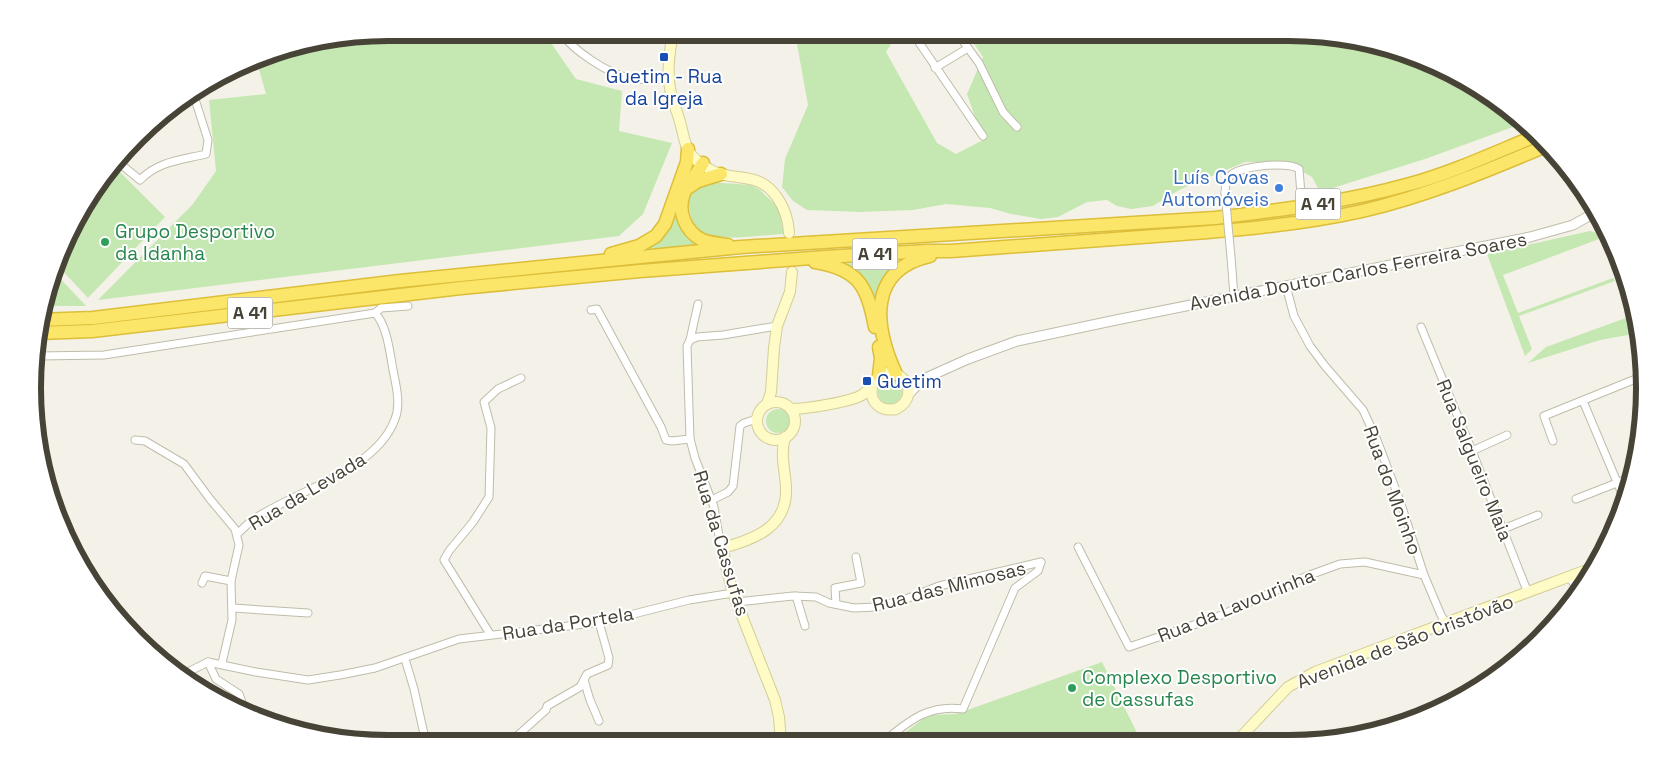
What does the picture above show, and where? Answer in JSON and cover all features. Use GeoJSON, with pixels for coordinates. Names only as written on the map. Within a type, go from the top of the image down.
{"type":"FeatureCollection","features":[{"type":"Feature","properties":{"kind":"highway","name":"A 41"},"geometry":{"type":"LineString","coordinates":[[48,320],[93,318],[168,310],[400,281],[594,260],[741,247],[1215,218],[1283,210],[1358,198],[1412,184],[1530,139]]}},
{"type":"Feature","properties":{"kind":"highway"},"geometry":{"type":"LineString","coordinates":[[688,149],[682,203],[682,214],[688,230],[702,240],[741,247]]}},
{"type":"Feature","properties":{"kind":"highway","name":"A 41"},"geometry":{"type":"LineString","coordinates":[[46,333],[92,331],[461,288],[640,271],[926,250],[951,251],[1215,232],[1284,224],[1361,211],[1416,196],[1480,174],[1540,149]]}},
{"type":"Feature","properties":{"kind":"highway"},"geometry":{"type":"LineString","coordinates":[[594,260],[614,252],[639,246],[656,236],[666,224],[686,174],[702,163]]}},
{"type":"Feature","properties":{"kind":"highway"},"geometry":{"type":"LineString","coordinates":[[683,185],[721,174]]}},
{"type":"Feature","properties":{"kind":"highway"},"geometry":{"type":"LineString","coordinates":[[900,377],[888,356],[882,324],[881,305],[886,284],[898,270],[918,258],[951,251]]}},
{"type":"Feature","properties":{"kind":"highway"},"geometry":{"type":"LineString","coordinates":[[798,260],[831,265],[841,269],[850,274],[863,287],[871,305],[881,358],[875,381]]}},
{"type":"Feature","properties":{"kind":"main road"},"geometry":{"type":"LineString","coordinates":[[671,41],[668,79],[671,96],[702,163]]}},
{"type":"Feature","properties":{"kind":"main road"},"geometry":{"type":"LineString","coordinates":[[678,114],[688,149],[694,158],[710,170],[721,174],[761,182],[779,200],[789,224],[789,233]]}},
{"type":"Feature","properties":{"kind":"main road"},"geometry":{"type":"LineString","coordinates":[[767,404],[777,326],[790,292],[792,272]]}},
{"type":"Feature","properties":{"kind":"main road"},"geometry":{"type":"LineString","coordinates":[[772,371],[787,406],[794,413],[795,424]]}},
{"type":"Feature","properties":{"kind":"main road"},"geometry":{"type":"LineString","coordinates":[[782,454],[759,429],[758,419],[762,408],[767,404],[772,402],[808,408],[854,398],[864,394],[875,381],[884,374],[900,377],[908,390],[908,395],[902,406],[896,409],[884,409],[874,402],[871,397],[875,381]]}},
{"type":"Feature","properties":{"kind":"main road"},"geometry":{"type":"LineString","coordinates":[[770,439],[775,440],[790,434],[795,424],[812,412],[860,401],[874,402]]}},
{"type":"Feature","properties":{"kind":"main road"},"geometry":{"type":"LineString","coordinates":[[723,548],[758,536],[768,528],[782,511],[786,500],[782,454],[785,437]]}},
{"type":"Feature","properties":{"kind":"main road","name":"Rua da Cassufas"},"geometry":{"type":"LineString","coordinates":[[723,548],[735,597],[775,700],[780,735]]}},
{"type":"Feature","properties":{"kind":"main road","name":"Avenida de São Cristóvão"},"geometry":{"type":"LineString","coordinates":[[1243,735],[1288,687],[1315,672],[1583,572]]}},
{"type":"Feature","properties":{"kind":"street"},"geometry":{"type":"LineString","coordinates":[[567,41],[587,58],[627,78],[668,79]]}},
{"type":"Feature","properties":{"kind":"street"},"geometry":{"type":"LineString","coordinates":[[918,41],[983,136]]}},
{"type":"Feature","properties":{"kind":"street"},"geometry":{"type":"LineString","coordinates":[[963,41],[979,63],[1003,112],[1017,127]]}},
{"type":"Feature","properties":{"kind":"street"},"geometry":{"type":"LineString","coordinates":[[935,68],[968,48]]}},
{"type":"Feature","properties":{"kind":"street"},"geometry":{"type":"LineString","coordinates":[[123,166],[140,180],[159,165],[206,154],[208,140],[195,100]]}},
{"type":"Feature","properties":{"kind":"street"},"geometry":{"type":"LineString","coordinates":[[1234,296],[1224,193],[1225,184],[1232,174],[1246,169],[1285,164],[1294,165],[1299,169],[1301,194]]}},
{"type":"Feature","properties":{"kind":"street","name":"Avenida Doutor Carlos Ferreira Soares"},"geometry":{"type":"LineString","coordinates":[[928,377],[968,359],[1017,342],[1234,296],[1530,238],[1573,225],[1589,216]]}},
{"type":"Feature","properties":{"kind":"street","name":"Rua do Moinho"},"geometry":{"type":"LineString","coordinates":[[1286,286],[1294,316],[1310,346],[1363,410],[1377,440],[1424,575],[1446,624]]}},
{"type":"Feature","properties":{"kind":"street","name":"Rua da Cassufas"},"geometry":{"type":"LineString","coordinates":[[698,304],[687,346],[690,439],[695,458],[712,500],[723,548]]}},
{"type":"Feature","properties":{"kind":"street"},"geometry":{"type":"LineString","coordinates":[[43,356],[104,355],[375,313],[382,308],[408,306]]}},
{"type":"Feature","properties":{"kind":"street"},"geometry":{"type":"LineString","coordinates":[[591,310],[596,309],[661,427],[666,440],[672,442],[690,439]]}},
{"type":"Feature","properties":{"kind":"street","name":"Rua da Levada"},"geometry":{"type":"LineString","coordinates":[[237,534],[254,519],[350,468],[372,452],[389,434],[396,418],[398,394],[381,319],[375,313]]}},
{"type":"Feature","properties":{"kind":"street"},"geometry":{"type":"LineString","coordinates":[[690,340],[697,337],[723,335],[777,326]]}},
{"type":"Feature","properties":{"kind":"street","name":"Rua Salgueiro Maia"},"geometry":{"type":"LineString","coordinates":[[1421,327],[1528,593]]}},
{"type":"Feature","properties":{"kind":"street"},"geometry":{"type":"LineString","coordinates":[[900,377],[928,377]]}},
{"type":"Feature","properties":{"kind":"street"},"geometry":{"type":"LineString","coordinates":[[908,395],[920,382],[928,377]]}},
{"type":"Feature","properties":{"kind":"street"},"geometry":{"type":"LineString","coordinates":[[490,634],[444,560],[473,522],[488,497],[491,428],[484,402],[498,389],[521,378]]}},
{"type":"Feature","properties":{"kind":"street"},"geometry":{"type":"LineString","coordinates":[[1553,441],[1544,416],[1636,379]]}},
{"type":"Feature","properties":{"kind":"street"},"geometry":{"type":"LineString","coordinates":[[1584,401],[1621,488]]}},
{"type":"Feature","properties":{"kind":"street"},"geometry":{"type":"LineString","coordinates":[[712,500],[728,492],[733,486],[740,426],[744,422],[758,419]]}},
{"type":"Feature","properties":{"kind":"street"},"geometry":{"type":"LineString","coordinates":[[1472,451],[1508,435]]}},
{"type":"Feature","properties":{"kind":"street"},"geometry":{"type":"LineString","coordinates":[[135,440],[145,441],[184,464],[210,499],[236,529],[239,545],[231,581],[232,620],[222,664]]}},
{"type":"Feature","properties":{"kind":"street"},"geometry":{"type":"LineString","coordinates":[[1576,498],[1623,480]]}},
{"type":"Feature","properties":{"kind":"street"},"geometry":{"type":"LineString","coordinates":[[1503,529],[1538,515]]}},
{"type":"Feature","properties":{"kind":"street","name":"Rua da Lavourinha"},"geometry":{"type":"LineString","coordinates":[[1078,547],[1130,647],[1217,617],[1307,576],[1340,564],[1365,562],[1424,575]]}},
{"type":"Feature","properties":{"kind":"street","name":"Rua das Mimosas"},"geometry":{"type":"LineString","coordinates":[[836,604],[835,588],[862,583],[856,557]]}},
{"type":"Feature","properties":{"kind":"street","name":"Rua das Mimosas"},"geometry":{"type":"LineString","coordinates":[[735,597],[816,597],[854,608],[876,607],[906,599],[938,586],[1041,562],[1038,571],[1015,588],[963,710],[949,707],[925,712],[903,725],[891,735]]}},
{"type":"Feature","properties":{"kind":"street"},"geometry":{"type":"LineString","coordinates":[[202,583],[205,576],[231,581]]}},
{"type":"Feature","properties":{"kind":"street"},"geometry":{"type":"LineString","coordinates":[[1569,577],[1574,585]]}},
{"type":"Feature","properties":{"kind":"street"},"geometry":{"type":"LineString","coordinates":[[796,596],[805,626]]}},
{"type":"Feature","properties":{"kind":"street","name":"Rua da Portela"},"geometry":{"type":"LineString","coordinates":[[208,662],[308,680],[358,672],[405,659],[459,640],[490,634],[599,622],[689,600],[735,597]]}},
{"type":"Feature","properties":{"kind":"street"},"geometry":{"type":"LineString","coordinates":[[233,608],[308,613]]}},
{"type":"Feature","properties":{"kind":"street"},"geometry":{"type":"LineString","coordinates":[[518,735],[546,710],[547,706],[580,687],[586,674],[608,665],[609,658],[599,622]]}},
{"type":"Feature","properties":{"kind":"street"},"geometry":{"type":"LineString","coordinates":[[405,659],[424,735]]}},
{"type":"Feature","properties":{"kind":"street"},"geometry":{"type":"LineString","coordinates":[[189,672],[208,662],[216,679],[239,694],[242,702]]}},
{"type":"Feature","properties":{"kind":"street"},"geometry":{"type":"LineString","coordinates":[[584,680],[599,721]]}},
{"type":"Feature","properties":{"kind":"green space"},"geometry":{"type":"Polygon","coordinates":[[[388,41],[550,41],[576,79],[622,91],[619,131],[672,143],[643,214],[619,236],[98,300],[193,204],[216,171],[209,100],[266,94],[258,67],[298,53],[320,48],[343,44],[388,41]]]}},
{"type":"Feature","properties":{"kind":"green space"},"geometry":{"type":"Polygon","coordinates":[[[796,41],[893,41],[886,52],[937,143],[956,154],[983,140],[967,94],[983,57],[972,41],[1289,41],[1334,44],[1357,48],[1379,53],[1422,68],[1482,100],[1516,126],[1425,159],[1320,192],[1312,177],[1289,164],[1245,162],[1179,190],[1153,206],[1131,209],[1117,206],[1107,200],[1087,202],[1058,217],[1041,219],[990,208],[946,204],[913,210],[860,212],[807,210],[793,201],[782,187],[785,159],[808,105],[796,41]]]}},
{"type":"Feature","properties":{"kind":"green space","name":"Grupo Desportivo da Idanha"},"geometry":{"type":"Polygon","coordinates":[[[118,170],[165,217],[88,298],[62,271],[77,235],[88,215],[118,170]]]}},
{"type":"Feature","properties":{"kind":"green space"},"geometry":{"type":"Polygon","coordinates":[[[709,182],[751,185],[760,190],[778,207],[784,234],[733,238],[713,236],[705,233],[693,221],[689,198],[697,187],[709,182]]]}},
{"type":"Feature","properties":{"kind":"green space"},"geometry":{"type":"Polygon","coordinates":[[[678,205],[703,245],[646,249],[658,240],[670,226],[678,205]]]}},
{"type":"Feature","properties":{"kind":"green space"},"geometry":{"type":"Polygon","coordinates":[[[1590,231],[1597,233],[1599,239],[1503,275],[1518,313],[1613,278],[1615,281],[1519,316],[1532,349],[1525,356],[1487,254],[1590,231]]]}},
{"type":"Feature","properties":{"kind":"green space"},"geometry":{"type":"Polygon","coordinates":[[[908,260],[877,305],[841,264],[908,260]]]}},
{"type":"Feature","properties":{"kind":"green space"},"geometry":{"type":"Polygon","coordinates":[[[60,278],[86,306],[51,306],[60,278]]]}},
{"type":"Feature","properties":{"kind":"green space"},"geometry":{"type":"Polygon","coordinates":[[[1628,317],[1631,334],[1600,340],[1528,363],[1546,347],[1628,317]]]}},
{"type":"Feature","properties":{"kind":"green space"},"geometry":{"type":"Polygon","coordinates":[[[890,380],[895,381],[901,387],[901,397],[895,403],[890,404],[885,403],[879,397],[878,392],[879,387],[885,381],[890,380]]]}},
{"type":"Feature","properties":{"kind":"green space"},"geometry":{"type":"Polygon","coordinates":[[[778,409],[787,412],[790,421],[787,430],[778,433],[769,430],[766,421],[769,412],[778,409]]]}},
{"type":"Feature","properties":{"kind":"green space","name":"Complexo Desportivo de Cassufas"},"geometry":{"type":"Polygon","coordinates":[[[1102,662],[1138,735],[902,735],[928,715],[956,714],[1102,662]]]}},
{"type":"Feature","properties":{"kind":"place","name":"Guetim - Rua da Igreja"},"geometry":{"type":"Point","coordinates":[664,57]}},
{"type":"Feature","properties":{"kind":"place","name":"Luís Covas Automóveis"},"geometry":{"type":"Point","coordinates":[1279,188]}},
{"type":"Feature","properties":{"kind":"place","name":"Grupo Desportivo da Idanha"},"geometry":{"type":"Point","coordinates":[105,242]}},
{"type":"Feature","properties":{"kind":"place","name":"Guetim"},"geometry":{"type":"Point","coordinates":[867,381]}},
{"type":"Feature","properties":{"kind":"place","name":"Complexo Desportivo de Cassufas"},"geometry":{"type":"Point","coordinates":[1072,688]}}]}
